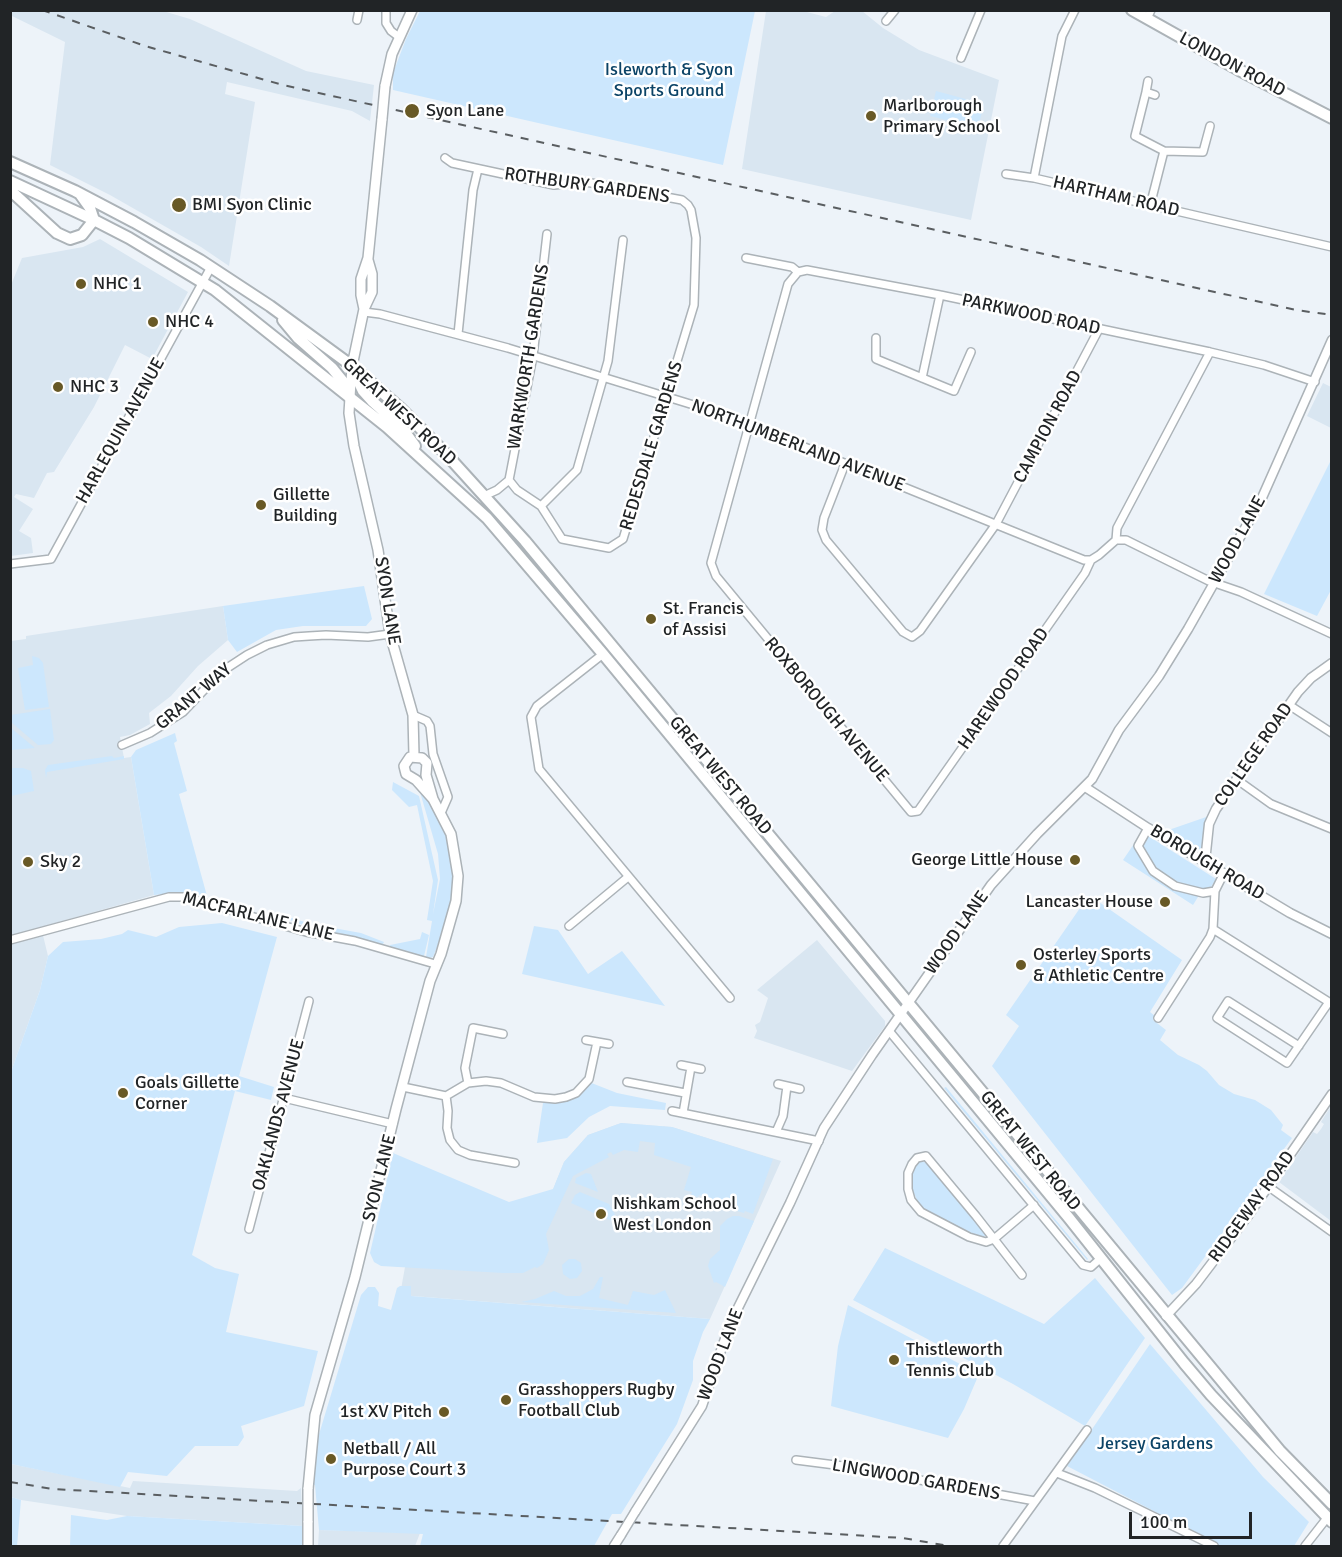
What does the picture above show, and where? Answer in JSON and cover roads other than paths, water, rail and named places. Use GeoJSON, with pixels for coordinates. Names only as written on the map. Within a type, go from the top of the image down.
{"type":"FeatureCollection","features":[{"type":"Feature","properties":{"kind":"main road","name":"SYON LANE"},"geometry":{"type":"LineString","coordinates":[[412,10],[392,54],[386,86],[368,258],[372,274],[372,292],[364,310],[352,366],[349,395],[352,438],[378,550],[390,634],[413,715],[414,756]]}},
{"type":"Feature","properties":{"kind":"main road","name":"LONDON ROAD"},"geometry":{"type":"LineString","coordinates":[[1132,10],[1149,14],[1239,70],[1332,118]]}},
{"type":"Feature","properties":{"kind":"main road","name":"GREAT WEST ROAD"},"geometry":{"type":"LineString","coordinates":[[10,162],[75,190],[211,267],[273,308],[352,366],[400,408],[525,541],[1166,1316],[1280,1451],[1332,1504]]}},
{"type":"Feature","properties":{"kind":"main road","name":"GREAT WEST ROAD"},"geometry":{"type":"LineString","coordinates":[[10,181],[94,220],[203,282],[349,395],[487,518],[603,654],[1101,1258],[1211,1395],[1329,1520]]}},
{"type":"Feature","properties":{"kind":"main road"},"geometry":{"type":"LineString","coordinates":[[10,190],[57,233],[64,237],[76,238],[82,235],[94,220],[90,208],[75,190]]}},
{"type":"Feature","properties":{"kind":"main road"},"geometry":{"type":"LineString","coordinates":[[273,308],[298,338],[324,359],[339,375],[349,395]]}},
{"type":"Feature","properties":{"kind":"main road"},"geometry":{"type":"LineString","coordinates":[[352,366],[363,391],[402,428],[425,461]]}},
{"type":"Feature","properties":{"kind":"main road"},"geometry":{"type":"LineString","coordinates":[[414,756],[422,758],[427,764],[426,775],[416,780],[408,777],[404,770],[405,763],[414,756]]}},
{"type":"Feature","properties":{"kind":"main road","name":"SYON LANE"},"geometry":{"type":"LineString","coordinates":[[426,775],[433,799]]}},
{"type":"Feature","properties":{"kind":"main road","name":"SYON LANE"},"geometry":{"type":"LineString","coordinates":[[308,1546],[308,1489],[315,1415],[355,1277],[435,964],[449,928],[458,883],[453,842],[433,799],[416,780]]}},
{"type":"Feature","properties":{"kind":"street"},"geometry":{"type":"LineString","coordinates":[[357,20],[359,10]]}},
{"type":"Feature","properties":{"kind":"street"},"geometry":{"type":"LineString","coordinates":[[386,10],[386,23],[399,37]]}},
{"type":"Feature","properties":{"kind":"street"},"geometry":{"type":"LineString","coordinates":[[886,21],[895,10]]}},
{"type":"Feature","properties":{"kind":"street"},"geometry":{"type":"LineString","coordinates":[[961,58],[981,10]]}},
{"type":"Feature","properties":{"kind":"street","name":"HARTHAM ROAD"},"geometry":{"type":"LineString","coordinates":[[1075,10],[1062,36],[1034,178],[1332,247]]}},
{"type":"Feature","properties":{"kind":"street"},"geometry":{"type":"LineString","coordinates":[[1148,81],[1135,136],[1164,151],[1203,152]]}},
{"type":"Feature","properties":{"kind":"street"},"geometry":{"type":"LineString","coordinates":[[1146,92],[1155,95]]}},
{"type":"Feature","properties":{"kind":"street"},"geometry":{"type":"LineString","coordinates":[[1202,161],[1210,126]]}},
{"type":"Feature","properties":{"kind":"street"},"geometry":{"type":"LineString","coordinates":[[1150,206],[1164,151]]}},
{"type":"Feature","properties":{"kind":"street","name":"ROTHBURY GARDENS"},"geometry":{"type":"LineString","coordinates":[[445,158],[452,163],[554,185],[586,182],[682,200],[691,210]]}},
{"type":"Feature","properties":{"kind":"street"},"geometry":{"type":"LineString","coordinates":[[458,334],[473,190],[478,169]]}},
{"type":"Feature","properties":{"kind":"street"},"geometry":{"type":"LineString","coordinates":[[1006,174],[1034,178]]}},
{"type":"Feature","properties":{"kind":"street","name":"REDESDALE GARDENS"},"geometry":{"type":"LineString","coordinates":[[509,480],[517,490],[541,506],[562,539],[609,548],[623,539],[668,397],[694,305],[696,238],[691,210]]}},
{"type":"Feature","properties":{"kind":"street","name":"WARKWORTH GARDENS"},"geometry":{"type":"LineString","coordinates":[[509,480],[533,356],[547,234]]}},
{"type":"Feature","properties":{"kind":"street"},"geometry":{"type":"LineString","coordinates":[[541,506],[577,470],[608,360],[623,240]]}},
{"type":"Feature","properties":{"kind":"street","name":"PARKWOOD ROAD"},"geometry":{"type":"LineString","coordinates":[[746,258],[792,267],[798,272],[807,270],[940,295],[1210,352],[1264,365],[1315,382]]}},
{"type":"Feature","properties":{"kind":"street","name":"HARLEQUIN AVENUE"},"geometry":{"type":"LineString","coordinates":[[10,564],[51,559],[211,267]]}},
{"type":"Feature","properties":{"kind":"street","name":"ROXBOROUGH AVENUE"},"geometry":{"type":"LineString","coordinates":[[798,272],[788,284],[711,562],[716,576],[911,812]]}},
{"type":"Feature","properties":{"kind":"street"},"geometry":{"type":"LineString","coordinates":[[922,378],[940,295]]}},
{"type":"Feature","properties":{"kind":"street","name":"NORTHUMBERLAND AVENUE"},"geometry":{"type":"LineString","coordinates":[[364,310],[533,356],[750,424],[1076,557],[1091,560]]}},
{"type":"Feature","properties":{"kind":"street","name":"CAMPION ROAD"},"geometry":{"type":"LineString","coordinates":[[845,464],[822,530],[826,540],[903,632],[912,637],[920,632],[996,524],[1099,329]]}},
{"type":"Feature","properties":{"kind":"street"},"geometry":{"type":"LineString","coordinates":[[876,338],[876,359],[954,390],[971,352]]}},
{"type":"Feature","properties":{"kind":"street","name":"WOOD LANE"},"geometry":{"type":"LineString","coordinates":[[614,1546],[702,1406],[730,1324],[838,1106],[991,885],[1037,834],[1092,779],[1119,730],[1159,676],[1261,500],[1332,340]]}},
{"type":"Feature","properties":{"kind":"street"},"geometry":{"type":"LineString","coordinates":[[1116,540],[1117,528],[1210,352]]}},
{"type":"Feature","properties":{"kind":"street"},"geometry":{"type":"LineString","coordinates":[[484,496],[497,490],[509,480]]}},
{"type":"Feature","properties":{"kind":"street"},"geometry":{"type":"LineString","coordinates":[[1091,560],[1116,540],[1126,540],[1332,634]]}},
{"type":"Feature","properties":{"kind":"street","name":"HAREWOOD ROAD"},"geometry":{"type":"LineString","coordinates":[[911,812],[918,811],[1078,583],[1091,560]]}},
{"type":"Feature","properties":{"kind":"street","name":"GRANT WAY"},"geometry":{"type":"LineString","coordinates":[[121,742],[150,733],[183,712],[221,672],[267,645],[326,634],[368,637],[390,634]]}},
{"type":"Feature","properties":{"kind":"street"},"geometry":{"type":"LineString","coordinates":[[603,654],[537,706],[531,717],[539,769],[730,998]]}},
{"type":"Feature","properties":{"kind":"street","name":"COLLEGE ROAD"},"geometry":{"type":"LineString","coordinates":[[1205,862],[1212,815],[1298,692],[1311,678],[1332,663]]}},
{"type":"Feature","properties":{"kind":"street"},"geometry":{"type":"LineString","coordinates":[[1289,705],[1332,733]]}},
{"type":"Feature","properties":{"kind":"street","name":"SYON LANE"},"geometry":{"type":"LineString","coordinates":[[413,715],[427,721],[430,726],[433,754],[448,797],[441,813]]}},
{"type":"Feature","properties":{"kind":"street"},"geometry":{"type":"LineString","coordinates":[[1236,779],[1271,804],[1332,830]]}},
{"type":"Feature","properties":{"kind":"street","name":"BOROUGH ROAD"},"geometry":{"type":"LineString","coordinates":[[1085,787],[1148,828],[1290,913],[1332,934]]}},
{"type":"Feature","properties":{"kind":"street"},"geometry":{"type":"LineString","coordinates":[[1148,828],[1138,846],[1153,871],[1175,886],[1203,893],[1215,891]]}},
{"type":"Feature","properties":{"kind":"street"},"geometry":{"type":"LineString","coordinates":[[1158,1018],[1210,937],[1213,929],[1215,891],[1224,873]]}},
{"type":"Feature","properties":{"kind":"street"},"geometry":{"type":"LineString","coordinates":[[569,926],[628,877]]}},
{"type":"Feature","properties":{"kind":"street","name":"MACFARLANE LANE"},"geometry":{"type":"LineString","coordinates":[[10,940],[168,897],[185,897],[306,932],[355,941],[435,964]]}},
{"type":"Feature","properties":{"kind":"street"},"geometry":{"type":"LineString","coordinates":[[1213,929],[1330,1003],[1287,1063],[1217,1018],[1228,1001],[1299,1046]]}},
{"type":"Feature","properties":{"kind":"street","name":"OAKLANDS AVENUE"},"geometry":{"type":"LineString","coordinates":[[249,1229],[309,1000]]}},
{"type":"Feature","properties":{"kind":"street"},"geometry":{"type":"LineString","coordinates":[[468,1083],[465,1068],[473,1028],[503,1034]]}},
{"type":"Feature","properties":{"kind":"street"},"geometry":{"type":"LineString","coordinates":[[890,1032],[1083,1264],[1091,1267],[1101,1258]]}},
{"type":"Feature","properties":{"kind":"street"},"geometry":{"type":"LineString","coordinates":[[586,1040],[609,1044]]}},
{"type":"Feature","properties":{"kind":"street"},"geometry":{"type":"LineString","coordinates":[[403,1086],[446,1096],[468,1083],[486,1081],[501,1083],[534,1097],[545,1099],[566,1097],[576,1093],[589,1079],[597,1042]]}},
{"type":"Feature","properties":{"kind":"street"},"geometry":{"type":"LineString","coordinates":[[681,1065],[701,1069]]}},
{"type":"Feature","properties":{"kind":"street"},"geometry":{"type":"LineString","coordinates":[[683,1113],[691,1067]]}},
{"type":"Feature","properties":{"kind":"street"},"geometry":{"type":"LineString","coordinates":[[627,1082],[685,1093]]}},
{"type":"Feature","properties":{"kind":"street"},"geometry":{"type":"LineString","coordinates":[[778,1084],[800,1089]]}},
{"type":"Feature","properties":{"kind":"street"},"geometry":{"type":"LineString","coordinates":[[776,1132],[783,1116],[787,1086]]}},
{"type":"Feature","properties":{"kind":"street","name":"RIDGEWAY ROAD"},"geometry":{"type":"LineString","coordinates":[[1166,1316],[1196,1284],[1269,1187],[1332,1094]]}},
{"type":"Feature","properties":{"kind":"street"},"geometry":{"type":"LineString","coordinates":[[446,1096],[447,1128],[450,1140],[458,1150],[470,1155],[514,1163]]}},
{"type":"Feature","properties":{"kind":"street"},"geometry":{"type":"LineString","coordinates":[[284,1098],[393,1124]]}},
{"type":"Feature","properties":{"kind":"street"},"geometry":{"type":"LineString","coordinates":[[672,1111],[819,1141]]}},
{"type":"Feature","properties":{"kind":"street"},"geometry":{"type":"LineString","coordinates":[[1022,1275],[994,1239],[926,1156],[917,1158],[908,1173],[911,1200],[921,1212],[969,1237],[987,1242],[994,1239],[1034,1205]]}},
{"type":"Feature","properties":{"kind":"street"},"geometry":{"type":"LineString","coordinates":[[489,1167],[490,1158]]}},
{"type":"Feature","properties":{"kind":"street"},"geometry":{"type":"LineString","coordinates":[[1269,1187],[1332,1232]]}},
{"type":"Feature","properties":{"kind":"street"},"geometry":{"type":"LineString","coordinates":[[1003,1546],[1087,1430]]}},
{"type":"Feature","properties":{"kind":"street","name":"LINGWOOD GARDENS"},"geometry":{"type":"LineString","coordinates":[[796,1460],[1035,1501]]}},
{"type":"Feature","properties":{"kind":"street"},"geometry":{"type":"LineString","coordinates":[[1057,1473],[1105,1493],[1214,1546]]}},
{"type":"Feature","properties":{"kind":"street"},"geometry":{"type":"LineString","coordinates":[[1305,1546],[1329,1520]]}},
{"type":"Feature","properties":{"kind":"railway"},"geometry":{"type":"LineString","coordinates":[[42,10],[145,46],[283,85],[1296,310],[1332,315]]}},
{"type":"Feature","properties":{"kind":"railway"},"geometry":{"type":"LineString","coordinates":[[10,1482],[53,1489],[903,1538],[949,1546]]}},
{"type":"Feature","properties":{"kind":"place","name":"Syon Lane"},"geometry":{"type":"Point","coordinates":[412,111]}},
{"type":"Feature","properties":{"kind":"place","name":"Marlborough Primary School"},"geometry":{"type":"Point","coordinates":[871,116]}},
{"type":"Feature","properties":{"kind":"place","name":"BMI Syon Clinic"},"geometry":{"type":"Point","coordinates":[179,205]}},
{"type":"Feature","properties":{"kind":"place","name":"NHC 1"},"geometry":{"type":"Point","coordinates":[81,284]}},
{"type":"Feature","properties":{"kind":"place","name":"NHC 4"},"geometry":{"type":"Point","coordinates":[153,322]}},
{"type":"Feature","properties":{"kind":"place","name":"NHC 3"},"geometry":{"type":"Point","coordinates":[58,387]}},
{"type":"Feature","properties":{"kind":"place","name":"Gillette Building"},"geometry":{"type":"Point","coordinates":[261,505]}},
{"type":"Feature","properties":{"kind":"place","name":"St. Francis of Assisi"},"geometry":{"type":"Point","coordinates":[651,619]}},
{"type":"Feature","properties":{"kind":"place","name":"George Little House"},"geometry":{"type":"Point","coordinates":[1075,860]}},
{"type":"Feature","properties":{"kind":"place","name":"Sky 2"},"geometry":{"type":"Point","coordinates":[28,862]}},
{"type":"Feature","properties":{"kind":"place","name":"Lancaster House"},"geometry":{"type":"Point","coordinates":[1165,902]}},
{"type":"Feature","properties":{"kind":"place","name":"Osterley Sports & Athletic Centre"},"geometry":{"type":"Point","coordinates":[1021,965]}},
{"type":"Feature","properties":{"kind":"place","name":"Goals Gillette Corner"},"geometry":{"type":"Point","coordinates":[123,1093]}},
{"type":"Feature","properties":{"kind":"place","name":"Nishkam School West London"},"geometry":{"type":"Point","coordinates":[601,1214]}},
{"type":"Feature","properties":{"kind":"place","name":"Thistleworth Tennis Club"},"geometry":{"type":"Point","coordinates":[894,1360]}},
{"type":"Feature","properties":{"kind":"place","name":"Grasshoppers Rugby Football Club"},"geometry":{"type":"Point","coordinates":[506,1400]}},
{"type":"Feature","properties":{"kind":"place","name":"1st XV Pitch"},"geometry":{"type":"Point","coordinates":[444,1412]}},
{"type":"Feature","properties":{"kind":"place","name":"Netball / All Purpose Court 3"},"geometry":{"type":"Point","coordinates":[331,1459]}},
{"type":"Feature","properties":{"kind":"park label","name":"Isleworth & Syon Sports Ground"},"geometry":{"type":"Point","coordinates":[669,80]}},
{"type":"Feature","properties":{"kind":"park label","name":"Jersey Gardens"},"geometry":{"type":"Point","coordinates":[1155,1444]}}]}
